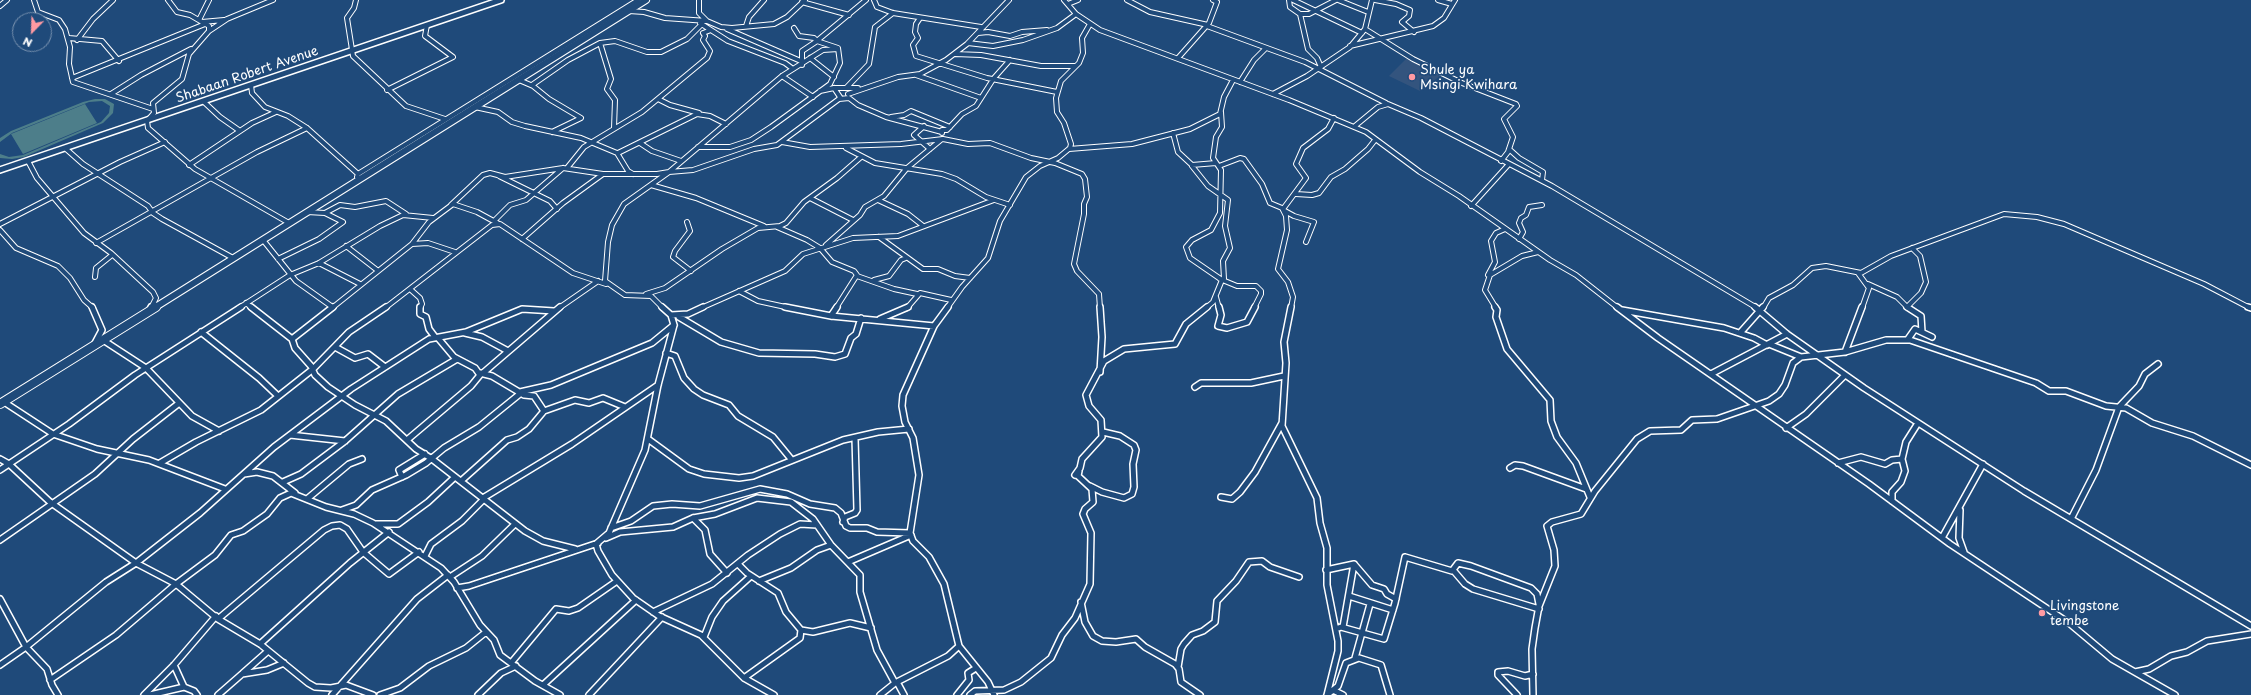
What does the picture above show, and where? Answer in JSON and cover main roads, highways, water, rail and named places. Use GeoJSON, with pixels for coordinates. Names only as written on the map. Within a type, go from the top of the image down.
{"type":"FeatureCollection","features":[{"type":"Feature","properties":{"kind":"highway"},"geometry":{"type":"LineString","coordinates":[[2,403],[264,240],[357,178],[519,80],[646,0]]}},
{"type":"Feature","properties":{"kind":"place","name":"Shule ya Msingi Kwihara"},"geometry":{"type":"Point","coordinates":[1412,77]}},
{"type":"Feature","properties":{"kind":"place","name":"Livingstone tembe"},"geometry":{"type":"Point","coordinates":[2042,613]}}]}
